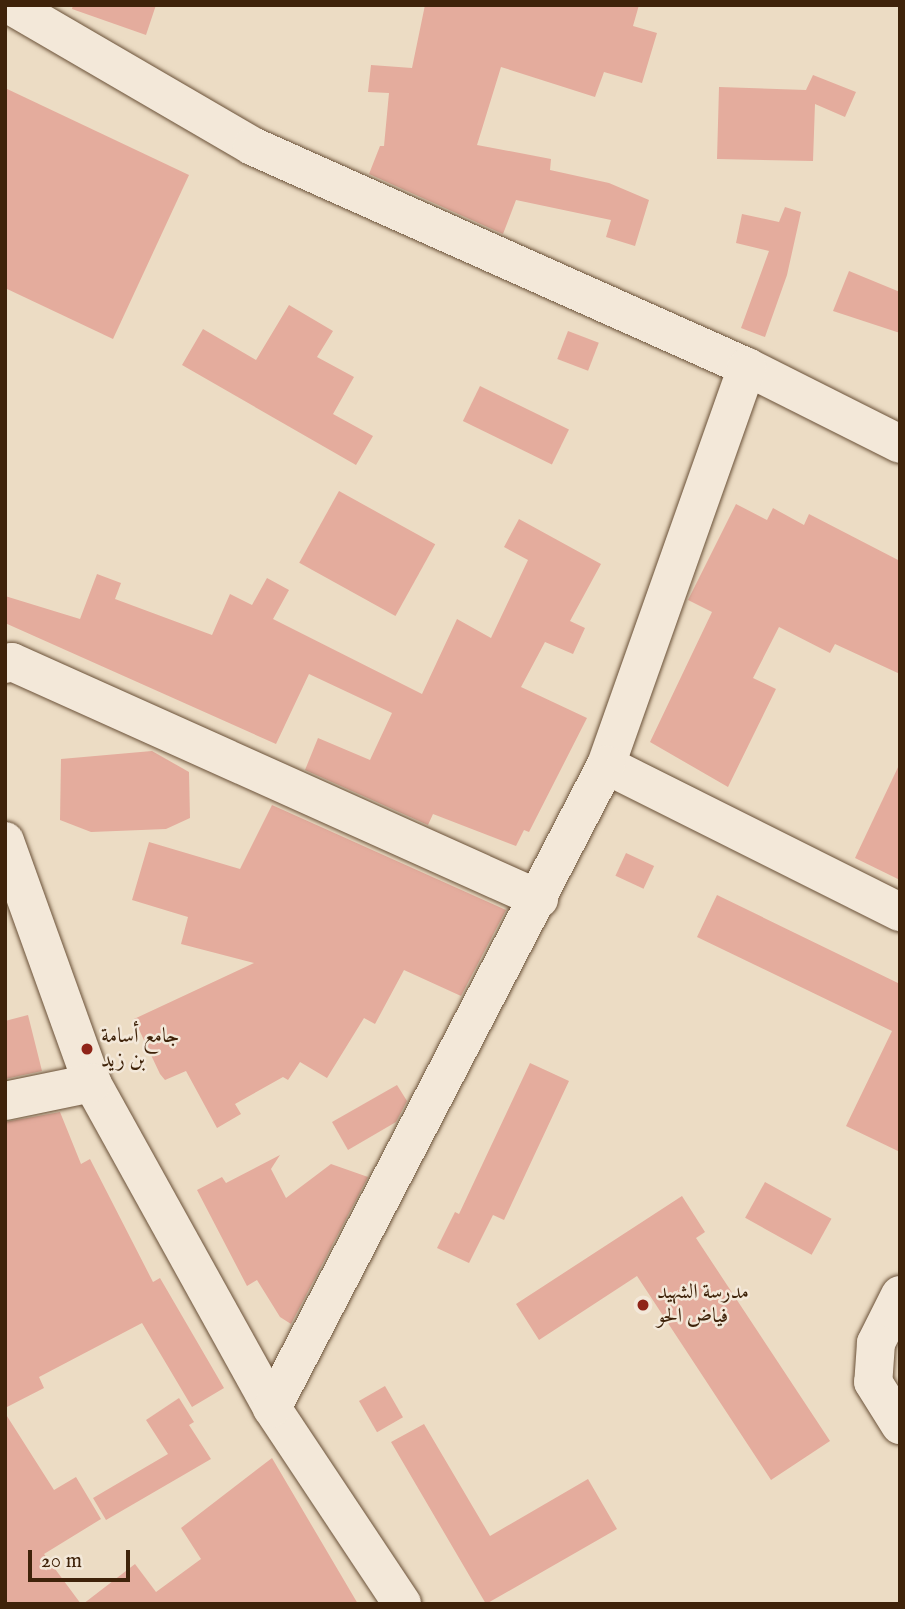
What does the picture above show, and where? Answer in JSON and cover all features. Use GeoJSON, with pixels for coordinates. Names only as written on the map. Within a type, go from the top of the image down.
{"type":"FeatureCollection","features":[{"type":"Feature","properties":{"kind":"street"},"geometry":{"type":"LineString","coordinates":[[5,13],[10,5],[252,146],[747,368],[900,444]]}},
{"type":"Feature","properties":{"kind":"street"},"geometry":{"type":"LineString","coordinates":[[272,1408],[539,899],[606,765],[747,368]]}},
{"type":"Feature","properties":{"kind":"street"},"geometry":{"type":"LineString","coordinates":[[5,664],[12,662],[539,899]]}},
{"type":"Feature","properties":{"kind":"street"},"geometry":{"type":"LineString","coordinates":[[606,765],[900,912]]}},
{"type":"Feature","properties":{"kind":"street"},"geometry":{"type":"LineString","coordinates":[[5,841],[92,1083],[272,1408],[402,1604]]}},
{"type":"Feature","properties":{"kind":"street"},"geometry":{"type":"LineString","coordinates":[[5,1101],[92,1083]]}},
{"type":"Feature","properties":{"kind":"street"},"geometry":{"type":"LineString","coordinates":[[900,1295],[876,1343],[873,1382],[900,1425]]}},
{"type":"Feature","properties":{"kind":"building"},"geometry":{"type":"Polygon","coordinates":[[[73,5],[156,5],[146,35],[72,9],[73,5]]]}},
{"type":"Feature","properties":{"kind":"building"},"geometry":{"type":"Polygon","coordinates":[[[425,5],[639,5],[633,26],[657,33],[642,83],[604,72],[595,97],[501,67],[477,145],[551,159],[550,170],[609,183],[649,200],[635,246],[606,237],[611,220],[516,200],[503,234],[369,174],[380,146],[384,146],[389,93],[368,92],[371,65],[412,68],[425,5]]]}},
{"type":"Feature","properties":{"kind":"building"},"geometry":{"type":"Polygon","coordinates":[[[813,75],[856,92],[845,117],[815,104],[813,161],[717,159],[719,87],[806,90],[813,75]]]}},
{"type":"Feature","properties":{"kind":"building"},"geometry":{"type":"Polygon","coordinates":[[[5,88],[189,175],[113,339],[5,288],[5,88]]]}},
{"type":"Feature","properties":{"kind":"building"},"geometry":{"type":"Polygon","coordinates":[[[785,207],[801,212],[787,275],[765,337],[741,328],[769,251],[736,243],[742,214],[779,222],[785,207]]]}},
{"type":"Feature","properties":{"kind":"building"},"geometry":{"type":"Polygon","coordinates":[[[849,271],[900,292],[900,333],[833,311],[849,271]]]}},
{"type":"Feature","properties":{"kind":"building"},"geometry":{"type":"Polygon","coordinates":[[[289,305],[333,331],[317,357],[354,377],[333,414],[373,436],[356,465],[182,365],[203,329],[256,360],[289,305]]]}},
{"type":"Feature","properties":{"kind":"building"},"geometry":{"type":"Polygon","coordinates":[[[568,331],[599,343],[588,371],[557,359],[568,331]]]}},
{"type":"Feature","properties":{"kind":"building"},"geometry":{"type":"Polygon","coordinates":[[[480,386],[569,429],[552,464],[463,421],[480,386]]]}},
{"type":"Feature","properties":{"kind":"building"},"geometry":{"type":"Polygon","coordinates":[[[339,491],[435,544],[395,616],[299,563],[339,491]]]}},
{"type":"Feature","properties":{"kind":"building"},"geometry":{"type":"Polygon","coordinates":[[[736,504],[767,520],[773,508],[804,525],[809,514],[900,561],[900,674],[835,644],[830,653],[779,627],[753,678],[776,689],[728,787],[650,742],[712,612],[688,600],[736,504]]]}},
{"type":"Feature","properties":{"kind":"building"},"geometry":{"type":"Polygon","coordinates":[[[519,519],[601,564],[570,621],[585,628],[573,654],[545,642],[521,687],[587,718],[529,832],[524,830],[516,846],[433,814],[428,825],[305,770],[318,738],[370,760],[392,713],[309,674],[276,744],[5,623],[5,596],[80,619],[97,574],[121,583],[115,599],[212,635],[230,594],[252,605],[267,578],[289,590],[273,619],[422,694],[457,619],[491,638],[528,560],[504,547],[519,519]]]}},
{"type":"Feature","properties":{"kind":"building"},"geometry":{"type":"Polygon","coordinates":[[[152,751],[189,772],[190,818],[166,829],[91,832],[60,820],[61,759],[152,751]]]}},
{"type":"Feature","properties":{"kind":"building"},"geometry":{"type":"Polygon","coordinates":[[[900,763],[900,880],[855,858],[900,763]]]}},
{"type":"Feature","properties":{"kind":"building"},"geometry":{"type":"Polygon","coordinates":[[[272,805],[506,910],[461,996],[404,970],[375,1024],[364,1018],[327,1078],[300,1062],[288,1080],[283,1077],[235,1104],[241,1114],[217,1128],[186,1071],[165,1080],[160,1074],[134,1019],[254,963],[181,944],[188,917],[132,900],[149,842],[240,869],[272,805]]]}},
{"type":"Feature","properties":{"kind":"building"},"geometry":{"type":"Polygon","coordinates":[[[626,853],[654,866],[644,889],[615,876],[626,853]]]}},
{"type":"Feature","properties":{"kind":"building"},"geometry":{"type":"Polygon","coordinates":[[[717,895],[900,984],[900,1152],[846,1126],[892,1031],[697,937],[717,895]]]}},
{"type":"Feature","properties":{"kind":"building"},"geometry":{"type":"Polygon","coordinates":[[[28,1015],[42,1071],[5,1079],[5,1021],[28,1015]]]}},
{"type":"Feature","properties":{"kind":"building"},"geometry":{"type":"Polygon","coordinates":[[[530,1063],[569,1081],[504,1220],[493,1215],[469,1263],[437,1248],[455,1212],[459,1214],[530,1063]]]}},
{"type":"Feature","properties":{"kind":"building"},"geometry":{"type":"Polygon","coordinates":[[[397,1085],[407,1101],[396,1122],[348,1150],[332,1122],[397,1085]]]}},
{"type":"Feature","properties":{"kind":"building"},"geometry":{"type":"Polygon","coordinates":[[[60,1112],[81,1164],[90,1159],[153,1282],[160,1278],[224,1388],[192,1407],[142,1323],[39,1377],[44,1388],[5,1408],[5,1122],[60,1112]]]}},
{"type":"Feature","properties":{"kind":"building"},"geometry":{"type":"Polygon","coordinates":[[[280,1155],[271,1169],[286,1198],[331,1164],[368,1177],[291,1324],[280,1317],[257,1280],[247,1286],[197,1190],[222,1177],[226,1183],[280,1155]]]}},
{"type":"Feature","properties":{"kind":"building"},"geometry":{"type":"Polygon","coordinates":[[[765,1182],[831,1219],[812,1255],[745,1218],[765,1182]]]}},
{"type":"Feature","properties":{"kind":"building"},"geometry":{"type":"Polygon","coordinates":[[[682,1196],[705,1232],[696,1238],[830,1441],[771,1480],[637,1276],[539,1340],[516,1304],[682,1196]]]}},
{"type":"Feature","properties":{"kind":"building"},"geometry":{"type":"Polygon","coordinates":[[[385,1386],[403,1417],[377,1432],[359,1401],[385,1386]]]}},
{"type":"Feature","properties":{"kind":"building"},"geometry":{"type":"Polygon","coordinates":[[[179,1398],[194,1422],[189,1425],[211,1459],[106,1520],[93,1498],[168,1454],[146,1420],[179,1398]]]}},
{"type":"Feature","properties":{"kind":"building"},"geometry":{"type":"Polygon","coordinates":[[[5,1413],[54,1490],[76,1477],[101,1519],[44,1554],[81,1604],[5,1604],[5,1413]]]}},
{"type":"Feature","properties":{"kind":"building"},"geometry":{"type":"Polygon","coordinates":[[[424,1424],[490,1536],[588,1479],[617,1529],[486,1604],[391,1442],[424,1424]]]}},
{"type":"Feature","properties":{"kind":"building"},"geometry":{"type":"Polygon","coordinates":[[[272,1458],[358,1604],[83,1604],[135,1564],[156,1592],[201,1559],[181,1528],[272,1458]]]}},
{"type":"Feature","properties":{"kind":"place","name":"جامع أسامة بن زيد"},"geometry":{"type":"Point","coordinates":[87,1049]}},
{"type":"Feature","properties":{"kind":"place","name":"مدرسة الشهيد فياض الحو"},"geometry":{"type":"Point","coordinates":[643,1305]}}]}
